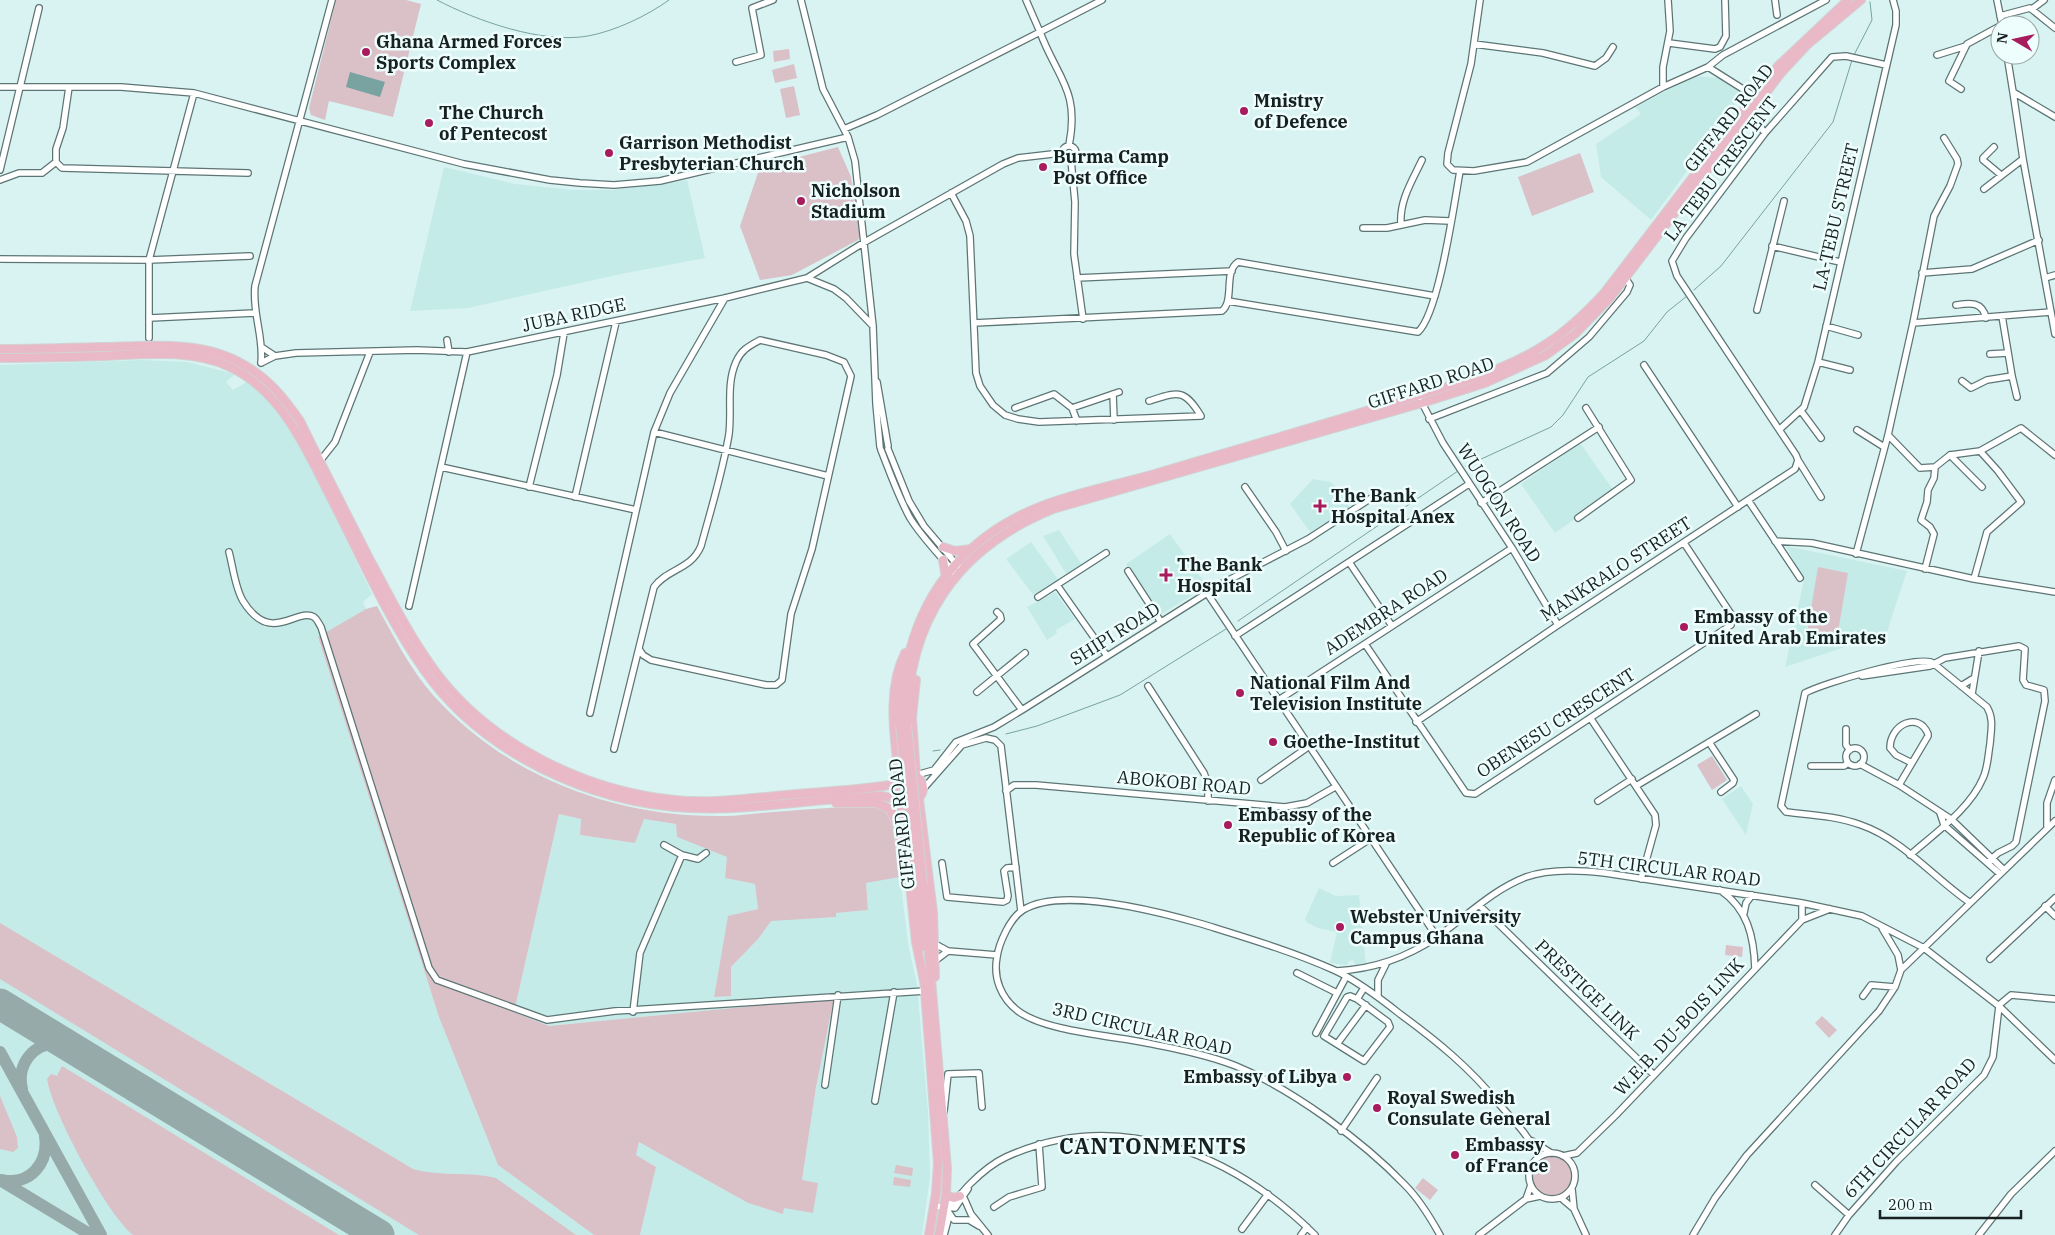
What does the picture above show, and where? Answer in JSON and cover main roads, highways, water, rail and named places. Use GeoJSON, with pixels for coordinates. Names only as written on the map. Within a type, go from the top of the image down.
{"type":"FeatureCollection","features":[{"type":"Feature","properties":{"kind":"main road","name":"GIFFARD ROAD"},"geometry":{"type":"LineString","coordinates":[[929,1235],[938,1163],[904,725],[904,677],[918,624],[946,578],[1000,535],[1024,520],[1052,509],[1421,399],[1517,361],[1554,341],[1577,322],[1606,292],[1778,66],[1804,39],[1848,0]]}},
{"type":"Feature","properties":{"kind":"main road","name":"GIFFARD ROAD"},"geometry":{"type":"LineString","coordinates":[[897,782],[893,711],[900,665],[971,549],[996,529],[1021,513],[1049,502],[1485,383],[1546,356],[1591,319],[1626,278],[1750,113],[1807,45],[1861,0]]}},
{"type":"Feature","properties":{"kind":"main road"},"geometry":{"type":"LineString","coordinates":[[0,350],[173,347],[196,349],[222,355],[244,364],[281,395],[300,421],[389,595],[432,666],[465,704],[497,731],[535,755],[597,784],[676,800],[715,801],[897,782],[907,774],[916,775],[922,781],[924,788],[919,799],[910,802],[882,796],[707,809],[670,806],[600,793],[543,769],[496,740],[469,719],[427,675],[407,644],[360,559],[318,472],[284,412],[254,382],[232,368],[216,362],[179,355],[0,358]]}},
{"type":"Feature","properties":{"kind":"main road"},"geometry":{"type":"LineString","coordinates":[[943,547],[955,551],[971,549]]}},
{"type":"Feature","properties":{"kind":"main road"},"geometry":{"type":"LineString","coordinates":[[943,560],[946,578]]}},
{"type":"Feature","properties":{"kind":"main road","name":"GIFFARD ROAD"},"geometry":{"type":"LineString","coordinates":[[914,644],[912,718],[916,775]]}},
{"type":"Feature","properties":{"kind":"main road"},"geometry":{"type":"LineString","coordinates":[[897,782],[896,793],[901,800]]}},
{"type":"Feature","properties":{"kind":"main road","name":"GIFFARD ROAD"},"geometry":{"type":"LineString","coordinates":[[919,799],[935,944],[936,960],[933,1001]]}},
{"type":"Feature","properties":{"kind":"main road"},"geometry":{"type":"LineString","coordinates":[[822,800],[838,804],[877,803],[890,809],[896,821],[904,874],[916,886]]}},
{"type":"Feature","properties":{"kind":"main road","name":"GIFFARD ROAD"},"geometry":{"type":"LineString","coordinates":[[901,800],[933,1001],[939,1064],[947,1168],[945,1207],[939,1235]]}},
{"type":"Feature","properties":{"kind":"main road"},"geometry":{"type":"LineString","coordinates":[[946,1195],[954,1198],[962,1197]]}},
{"type":"Feature","properties":{"kind":"water"},"geometry":{"type":"Polygon","coordinates":[[[350,72],[385,82],[380,97],[346,87],[350,72]]]}},
{"type":"Feature","properties":{"kind":"waterway"},"geometry":{"type":"LineString","coordinates":[[437,0],[471,16],[510,29],[531,34],[570,38],[598,34],[620,27],[669,0]]}},
{"type":"Feature","properties":{"kind":"waterway"},"geometry":{"type":"LineString","coordinates":[[1854,55],[1872,20],[1870,2]]}},
{"type":"Feature","properties":{"kind":"waterway"},"geometry":{"type":"LineString","coordinates":[[1694,290],[1721,266],[1833,122],[1852,60]]}},
{"type":"Feature","properties":{"kind":"waterway"},"geometry":{"type":"LineString","coordinates":[[1466,466],[1551,427],[1563,415],[1588,377],[1644,341],[1667,312],[1687,296]]}},
{"type":"Feature","properties":{"kind":"waterway"},"geometry":{"type":"LineString","coordinates":[[1238,621],[1458,471]]}},
{"type":"Feature","properties":{"kind":"waterway"},"geometry":{"type":"LineString","coordinates":[[1006,734],[1037,726],[1120,695],[1226,629]]}},
{"type":"Feature","properties":{"kind":"waterway"},"geometry":{"type":"LineString","coordinates":[[933,751],[940,750]]}},
{"type":"Feature","properties":{"kind":"place","name":"Ghana Armed Forces Sports Complex"},"geometry":{"type":"Point","coordinates":[366,52]}},
{"type":"Feature","properties":{"kind":"place","name":"Mnistry of Defence"},"geometry":{"type":"Point","coordinates":[1244,111]}},
{"type":"Feature","properties":{"kind":"place","name":"The Church of Pentecost"},"geometry":{"type":"Point","coordinates":[429,123]}},
{"type":"Feature","properties":{"kind":"place","name":"Garrison Methodist Presbyterian Church"},"geometry":{"type":"Point","coordinates":[609,153]}},
{"type":"Feature","properties":{"kind":"place","name":"Burma Camp Post Office"},"geometry":{"type":"Point","coordinates":[1043,167]}},
{"type":"Feature","properties":{"kind":"place","name":"Nicholson Stadium"},"geometry":{"type":"Point","coordinates":[801,201]}},
{"type":"Feature","properties":{"kind":"place","name":"The Bank Hospital Anex"},"geometry":{"type":"Point","coordinates":[1320,506]}},
{"type":"Feature","properties":{"kind":"place","name":"The Bank Hospital"},"geometry":{"type":"Point","coordinates":[1166,575]}},
{"type":"Feature","properties":{"kind":"place","name":"Embassy of the United Arab Emirates"},"geometry":{"type":"Point","coordinates":[1684,627]}},
{"type":"Feature","properties":{"kind":"place","name":"National Film And Television Institute"},"geometry":{"type":"Point","coordinates":[1240,693]}},
{"type":"Feature","properties":{"kind":"place","name":"Goethe-Institut"},"geometry":{"type":"Point","coordinates":[1273,742]}},
{"type":"Feature","properties":{"kind":"place","name":"Embassy of the Republic of Korea"},"geometry":{"type":"Point","coordinates":[1228,825]}},
{"type":"Feature","properties":{"kind":"place","name":"Webster University Campus Ghana"},"geometry":{"type":"Point","coordinates":[1340,927]}},
{"type":"Feature","properties":{"kind":"place","name":"Embassy of Libya"},"geometry":{"type":"Point","coordinates":[1347,1077]}},
{"type":"Feature","properties":{"kind":"place","name":"Royal Swedish Consulate General"},"geometry":{"type":"Point","coordinates":[1377,1108]}},
{"type":"Feature","properties":{"kind":"place","name":"Embassy of France"},"geometry":{"type":"Point","coordinates":[1455,1155]}},
{"type":"Feature","properties":{"kind":"district","name":"CANTONMENTS"},"geometry":{"type":"Point","coordinates":[1153,1146]}}]}
